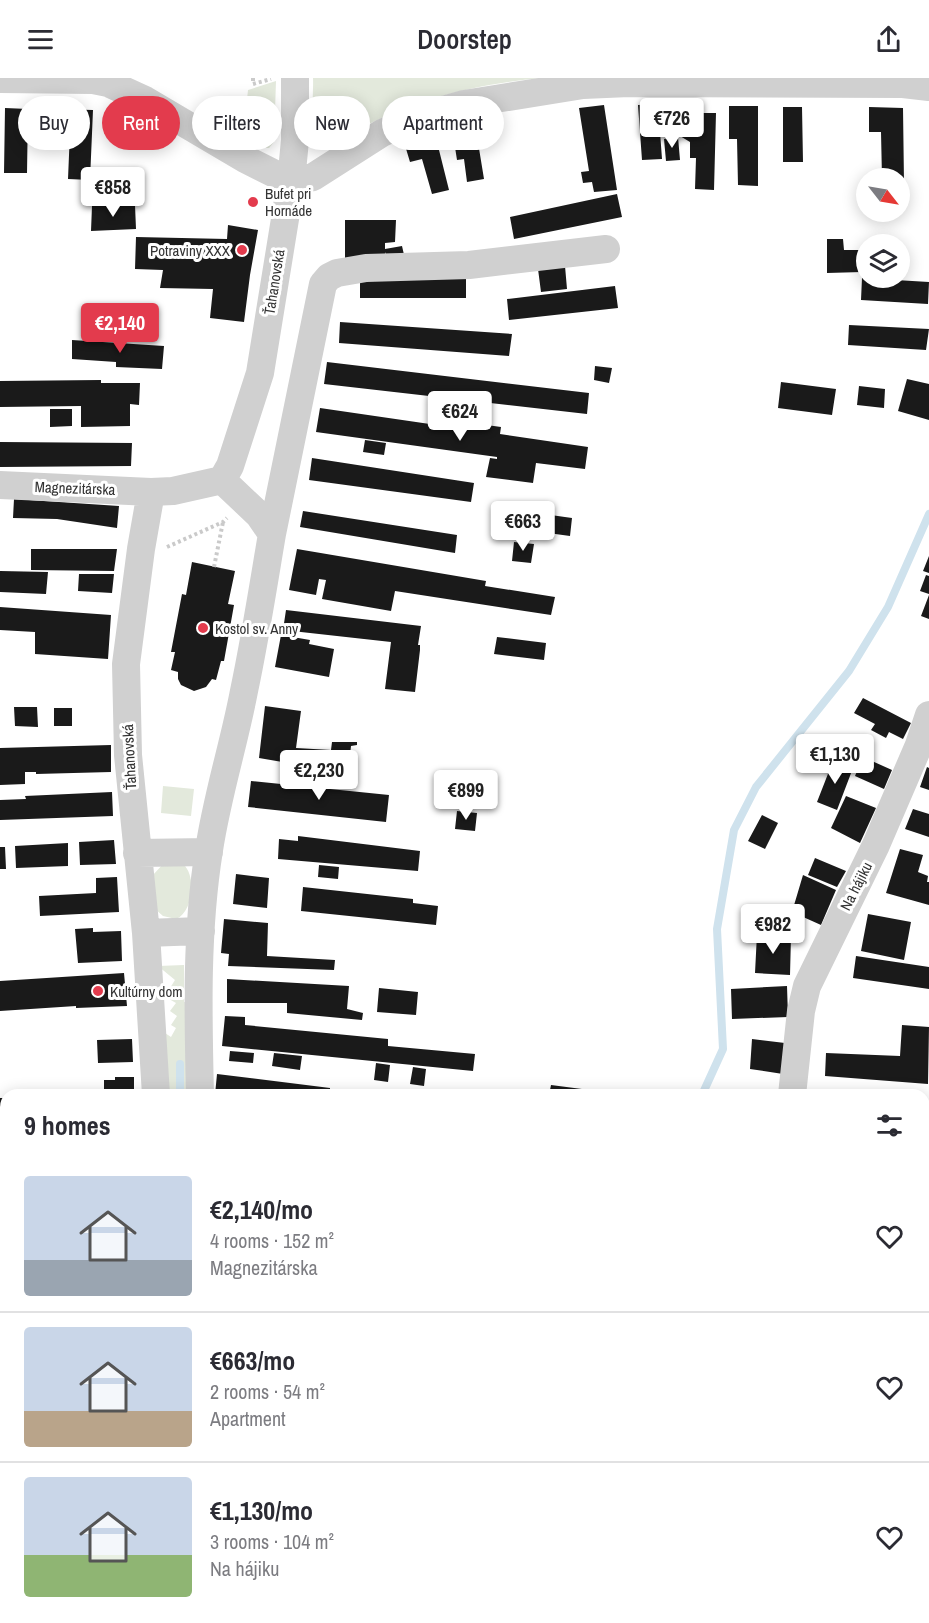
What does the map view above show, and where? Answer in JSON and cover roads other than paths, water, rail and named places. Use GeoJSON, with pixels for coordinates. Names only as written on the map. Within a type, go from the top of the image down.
{"type":"FeatureCollection","features":[{"type":"Feature","properties":{"kind":"street","name":"Ťahanovská"},"geometry":{"type":"LineString","coordinates":[[222,480],[230,466],[260,373],[291,182],[295,140],[295,78]]}},
{"type":"Feature","properties":{"kind":"street"},"geometry":{"type":"LineString","coordinates":[[0,79],[93,80],[108,83],[145,100],[245,159],[291,182],[313,177],[382,133],[415,118],[464,104],[583,85],[629,83],[903,84],[929,87]]}},
{"type":"Feature","properties":{"kind":"street"},"geometry":{"type":"LineString","coordinates":[[200,1089],[198,1040],[201,930],[209,852],[219,794],[244,692],[272,534],[323,284],[328,277],[337,273],[366,268],[469,265],[606,249]]}},
{"type":"Feature","properties":{"kind":"street"},"geometry":{"type":"LineString","coordinates":[[151,492],[173,491],[222,480],[259,515],[272,534]]}},
{"type":"Feature","properties":{"kind":"street","name":"Magnezitárska"},"geometry":{"type":"LineString","coordinates":[[0,485],[151,492]]}},
{"type":"Feature","properties":{"kind":"street","name":"Ťahanovská"},"geometry":{"type":"LineString","coordinates":[[151,492],[126,664],[128,755],[136,853],[146,933],[156,1089]]}},
{"type":"Feature","properties":{"kind":"street","name":"Na hájiku"},"geometry":{"type":"LineString","coordinates":[[793,1089],[801,1011],[807,986],[876,845],[929,716]]}},
{"type":"Feature","properties":{"kind":"street"},"geometry":{"type":"LineString","coordinates":[[136,853],[209,852]]}},
{"type":"Feature","properties":{"kind":"street"},"geometry":{"type":"LineString","coordinates":[[146,933],[201,930]]}},
{"type":"Feature","properties":{"kind":"waterway"},"geometry":{"type":"LineString","coordinates":[[705,1089],[723,1049],[717,929],[734,830],[756,787],[849,671],[888,607],[929,514]]}},
{"type":"Feature","properties":{"kind":"waterway"},"geometry":{"type":"LineString","coordinates":[[180,1064],[180,1089]]}},
{"type":"Feature","properties":{"kind":"place","name":"Bufet pri Hornáde"},"geometry":{"type":"Point","coordinates":[253,202]}},
{"type":"Feature","properties":{"kind":"place","name":"Potraviny XXX"},"geometry":{"type":"Point","coordinates":[242,250]}},
{"type":"Feature","properties":{"kind":"place","name":"Kostol sv. Anny"},"geometry":{"type":"Point","coordinates":[203,628]}},
{"type":"Feature","properties":{"kind":"place","name":"Kultúrny dom"},"geometry":{"type":"Point","coordinates":[98,991]}}]}
